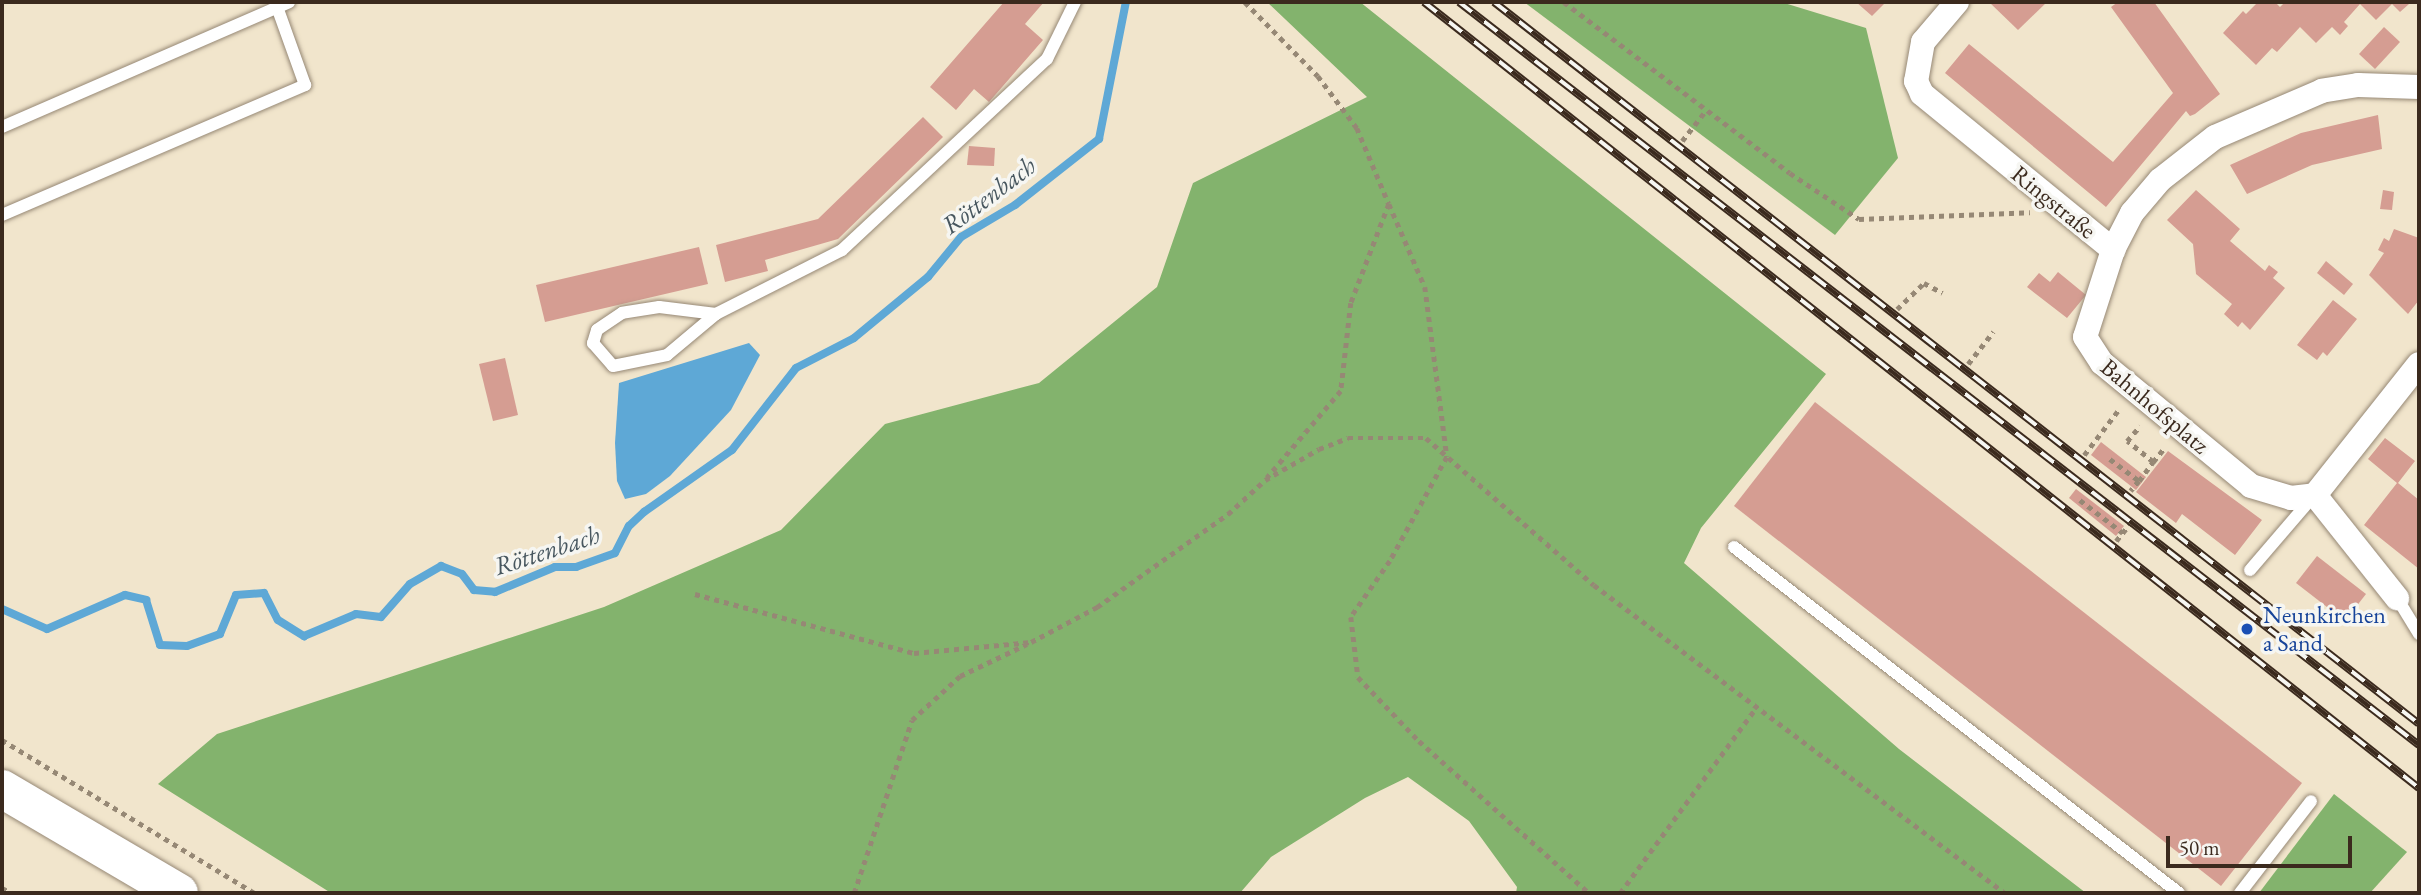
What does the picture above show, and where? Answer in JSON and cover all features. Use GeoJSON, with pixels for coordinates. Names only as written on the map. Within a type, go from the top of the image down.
{"type":"FeatureCollection","features":[{"type":"Feature","properties":{"kind":"main road"},"geometry":{"type":"LineString","coordinates":[[2,789],[179,893]]}},
{"type":"Feature","properties":{"kind":"street","name":"Ringstraße"},"geometry":{"type":"LineString","coordinates":[[1957,2],[1923,42],[1916,81],[1922,94],[2113,250],[2132,214],[2160,180],[2215,137],[2322,91],[2358,85],[2419,87]]}},
{"type":"Feature","properties":{"kind":"street","name":"Bahnhofsplatz"},"geometry":{"type":"LineString","coordinates":[[2113,250],[2085,337],[2102,363],[2251,486],[2274,496],[2315,495]]}},
{"type":"Feature","properties":{"kind":"street"},"geometry":{"type":"LineString","coordinates":[[2397,598],[2315,495],[2419,364]]}},
{"type":"Feature","properties":{"kind":"lane"},"geometry":{"type":"LineString","coordinates":[[2,127],[289,2]]}},
{"type":"Feature","properties":{"kind":"lane"},"geometry":{"type":"LineString","coordinates":[[716,314],[659,307],[622,313],[597,330],[593,343],[613,366],[645,362],[685,343],[716,314],[842,250],[1047,59],[1075,2]]}},
{"type":"Feature","properties":{"kind":"lane"},"geometry":{"type":"LineString","coordinates":[[2,215],[304,85],[276,7]]}},
{"type":"Feature","properties":{"kind":"lane"},"geometry":{"type":"LineString","coordinates":[[2250,570],[2315,495]]}},
{"type":"Feature","properties":{"kind":"lane"},"geometry":{"type":"LineString","coordinates":[[1734,547],[2179,893]]}},
{"type":"Feature","properties":{"kind":"lane"},"geometry":{"type":"LineString","coordinates":[[2397,598],[2419,634]]}},
{"type":"Feature","properties":{"kind":"lane"},"geometry":{"type":"LineString","coordinates":[[2239,893],[2311,801]]}},
{"type":"Feature","properties":{"kind":"path"},"geometry":{"type":"LineString","coordinates":[[1245,2],[1318,76],[1357,128],[1425,287],[1447,457],[1390,561],[1351,617],[1358,677],[1419,741],[1589,893]]}},
{"type":"Feature","properties":{"kind":"path"},"geometry":{"type":"LineString","coordinates":[[1564,2],[1706,110],[1859,219],[2061,210]]}},
{"type":"Feature","properties":{"kind":"path"},"geometry":{"type":"LineString","coordinates":[[1682,141],[1706,110]]}},
{"type":"Feature","properties":{"kind":"path"},"geometry":{"type":"LineString","coordinates":[[854,893],[912,720],[960,676],[1097,607],[1228,514],[1265,480],[1340,391],[1351,303],[1389,204]]}},
{"type":"Feature","properties":{"kind":"path"},"geometry":{"type":"LineString","coordinates":[[1897,309],[1924,284],[1943,293]]}},
{"type":"Feature","properties":{"kind":"path"},"geometry":{"type":"LineString","coordinates":[[1968,364],[1993,332]]}},
{"type":"Feature","properties":{"kind":"path"},"geometry":{"type":"LineString","coordinates":[[2084,456],[2124,403]]}},
{"type":"Feature","properties":{"kind":"path"},"geometry":{"type":"LineString","coordinates":[[2146,420],[2127,442],[2153,462]]}},
{"type":"Feature","properties":{"kind":"path"},"geometry":{"type":"LineString","coordinates":[[1265,480],[1318,449],[1348,438],[1426,438],[1594,585],[2005,893]]}},
{"type":"Feature","properties":{"kind":"path"},"geometry":{"type":"LineString","coordinates":[[2131,491],[2162,450]]}},
{"type":"Feature","properties":{"kind":"path"},"geometry":{"type":"LineString","coordinates":[[2110,460],[2139,481]]}},
{"type":"Feature","properties":{"kind":"path"},"geometry":{"type":"LineString","coordinates":[[2080,500],[2123,533]]}},
{"type":"Feature","properties":{"kind":"path"},"geometry":{"type":"LineString","coordinates":[[2116,541],[2129,525]]}},
{"type":"Feature","properties":{"kind":"path"},"geometry":{"type":"LineString","coordinates":[[695,594],[914,653],[1031,642]]}},
{"type":"Feature","properties":{"kind":"path"},"geometry":{"type":"LineString","coordinates":[[1620,893],[1756,708]]}},
{"type":"Feature","properties":{"kind":"path"},"geometry":{"type":"LineString","coordinates":[[2,740],[255,893]]}},
{"type":"Feature","properties":{"kind":"path"},"geometry":{"type":"LineString","coordinates":[[2,888],[12,893]]}},
{"type":"Feature","properties":{"kind":"green space"},"geometry":{"type":"Polygon","coordinates":[[[1267,2],[1360,2],[1826,374],[1701,528],[1684,563],[1899,749],[2086,893],[1516,893],[1517,887],[1469,821],[1408,777],[1365,798],[1271,857],[1240,893],[331,893],[158,784],[217,734],[604,607],[781,530],[885,424],[1039,383],[1157,287],[1193,183],[1367,97],[1267,2]]]}},
{"type":"Feature","properties":{"kind":"green space"},"geometry":{"type":"Polygon","coordinates":[[[1524,2],[1781,2],[1866,28],[1898,158],[1835,235],[1524,2]]]}},
{"type":"Feature","properties":{"kind":"green space"},"geometry":{"type":"Polygon","coordinates":[[[2334,794],[2407,852],[2370,893],[2259,893],[2334,794]]]}},
{"type":"Feature","properties":{"kind":"water"},"geometry":{"type":"Polygon","coordinates":[[[749,343],[760,355],[731,410],[670,476],[646,494],[625,499],[617,481],[615,443],[619,383],[749,343]]]}},
{"type":"Feature","properties":{"kind":"building"},"geometry":{"type":"Polygon","coordinates":[[[1004,2],[1044,2],[1025,24],[1043,40],[989,102],[974,89],[956,110],[930,87],[1004,2]]]}},
{"type":"Feature","properties":{"kind":"building"},"geometry":{"type":"Polygon","coordinates":[[[1856,2],[1886,2],[1872,16],[1856,2]]]}},
{"type":"Feature","properties":{"kind":"building"},"geometry":{"type":"Polygon","coordinates":[[[1989,2],[2047,2],[2018,30],[1989,2]]]}},
{"type":"Feature","properties":{"kind":"building"},"geometry":{"type":"Polygon","coordinates":[[[2118,2],[2154,2],[2220,94],[2195,114],[2190,116],[2186,111],[2106,207],[1945,73],[1969,44],[2113,162],[2173,93],[2111,7],[2118,2]]]}},
{"type":"Feature","properties":{"kind":"building"},"geometry":{"type":"Polygon","coordinates":[[[2258,2],[2275,2],[2280,7],[2285,2],[2409,4],[2400,12],[2392,4],[2376,20],[2360,4],[2344,22],[2348,26],[2340,35],[2332,27],[2316,43],[2300,27],[2277,52],[2272,48],[2256,65],[2223,33],[2243,11],[2246,14],[2258,2]]]}},
{"type":"Feature","properties":{"kind":"building"},"geometry":{"type":"Polygon","coordinates":[[[2384,27],[2400,42],[2375,69],[2359,54],[2384,27]]]}},
{"type":"Feature","properties":{"kind":"building"},"geometry":{"type":"Polygon","coordinates":[[[2378,115],[2382,149],[2312,165],[2247,194],[2230,165],[2301,133],[2378,115]]]}},
{"type":"Feature","properties":{"kind":"building"},"geometry":{"type":"Polygon","coordinates":[[[923,117],[943,137],[838,239],[765,260],[768,271],[725,282],[716,245],[818,219],[923,117]]]}},
{"type":"Feature","properties":{"kind":"building"},"geometry":{"type":"Polygon","coordinates":[[[969,146],[995,148],[994,166],[967,165],[969,146]]]}},
{"type":"Feature","properties":{"kind":"building"},"geometry":{"type":"Polygon","coordinates":[[[2196,190],[2240,229],[2230,241],[2265,271],[2269,265],[2278,272],[2273,278],[2285,288],[2250,330],[2242,322],[2238,327],[2224,314],[2232,304],[2196,274],[2193,244],[2167,220],[2196,190]]]}},
{"type":"Feature","properties":{"kind":"building"},"geometry":{"type":"Polygon","coordinates":[[[2383,190],[2394,192],[2392,210],[2380,209],[2383,190]]]}},
{"type":"Feature","properties":{"kind":"building"},"geometry":{"type":"Polygon","coordinates":[[[2394,229],[2419,238],[2419,300],[2408,314],[2369,275],[2384,253],[2378,250],[2384,238],[2389,241],[2394,229]]]}},
{"type":"Feature","properties":{"kind":"building"},"geometry":{"type":"Polygon","coordinates":[[[699,247],[708,284],[545,322],[536,285],[699,247]]]}},
{"type":"Feature","properties":{"kind":"building"},"geometry":{"type":"Polygon","coordinates":[[[2326,261],[2353,284],[2344,295],[2317,273],[2326,261]]]}},
{"type":"Feature","properties":{"kind":"building"},"geometry":{"type":"Polygon","coordinates":[[[2058,272],[2086,295],[2067,318],[2027,287],[2039,273],[2050,282],[2058,272]]]}},
{"type":"Feature","properties":{"kind":"building"},"geometry":{"type":"Polygon","coordinates":[[[2333,300],[2357,319],[2327,356],[2323,352],[2317,360],[2297,345],[2333,300]]]}},
{"type":"Feature","properties":{"kind":"building"},"geometry":{"type":"Polygon","coordinates":[[[505,358],[518,415],[493,421],[479,364],[505,358]]]}},
{"type":"Feature","properties":{"kind":"building"},"geometry":{"type":"Polygon","coordinates":[[[1815,402],[2302,783],[2221,886],[1734,506],[1815,402]]]}},
{"type":"Feature","properties":{"kind":"building"},"geometry":{"type":"Polygon","coordinates":[[[2385,438],[2415,461],[2398,483],[2419,500],[2419,569],[2364,525],[2397,483],[2368,459],[2385,438]]]}},
{"type":"Feature","properties":{"kind":"building"},"geometry":{"type":"Polygon","coordinates":[[[2101,442],[2146,477],[2136,490],[2091,455],[2101,442]]]}},
{"type":"Feature","properties":{"kind":"building"},"geometry":{"type":"Polygon","coordinates":[[[2168,451],[2262,520],[2235,555],[2182,514],[2176,523],[2136,492],[2168,451]]]}},
{"type":"Feature","properties":{"kind":"building"},"geometry":{"type":"Polygon","coordinates":[[[2076,489],[2124,526],[2116,536],[2069,498],[2076,489]]]}},
{"type":"Feature","properties":{"kind":"building"},"geometry":{"type":"Polygon","coordinates":[[[2317,556],[2366,594],[2345,621],[2296,583],[2317,556]]]}},
{"type":"Feature","properties":{"kind":"waterway","name":"Röttenbach"},"geometry":{"type":"LineString","coordinates":[[2,609],[47,629],[125,595],[146,600],[160,645],[187,646],[220,634],[236,595],[264,593],[278,620],[304,636],[356,614],[381,617],[410,584],[441,566],[462,574],[474,590],[495,592],[555,567],[576,567],[615,553],[629,526],[644,512],[732,450],[796,368],[854,338],[928,277],[961,237],[1015,205],[1099,139],[1126,2]]}},
{"type":"Feature","properties":{"kind":"railway"},"geometry":{"type":"LineString","coordinates":[[1424,2],[2419,788]]}},
{"type":"Feature","properties":{"kind":"railway"},"geometry":{"type":"LineString","coordinates":[[1459,2],[2419,745]]}},
{"type":"Feature","properties":{"kind":"railway"},"geometry":{"type":"LineString","coordinates":[[1494,2],[2419,724]]}},
{"type":"Feature","properties":{"kind":"place","name":"Neunkirchen a Sand"},"geometry":{"type":"Point","coordinates":[2247,629]}}]}
